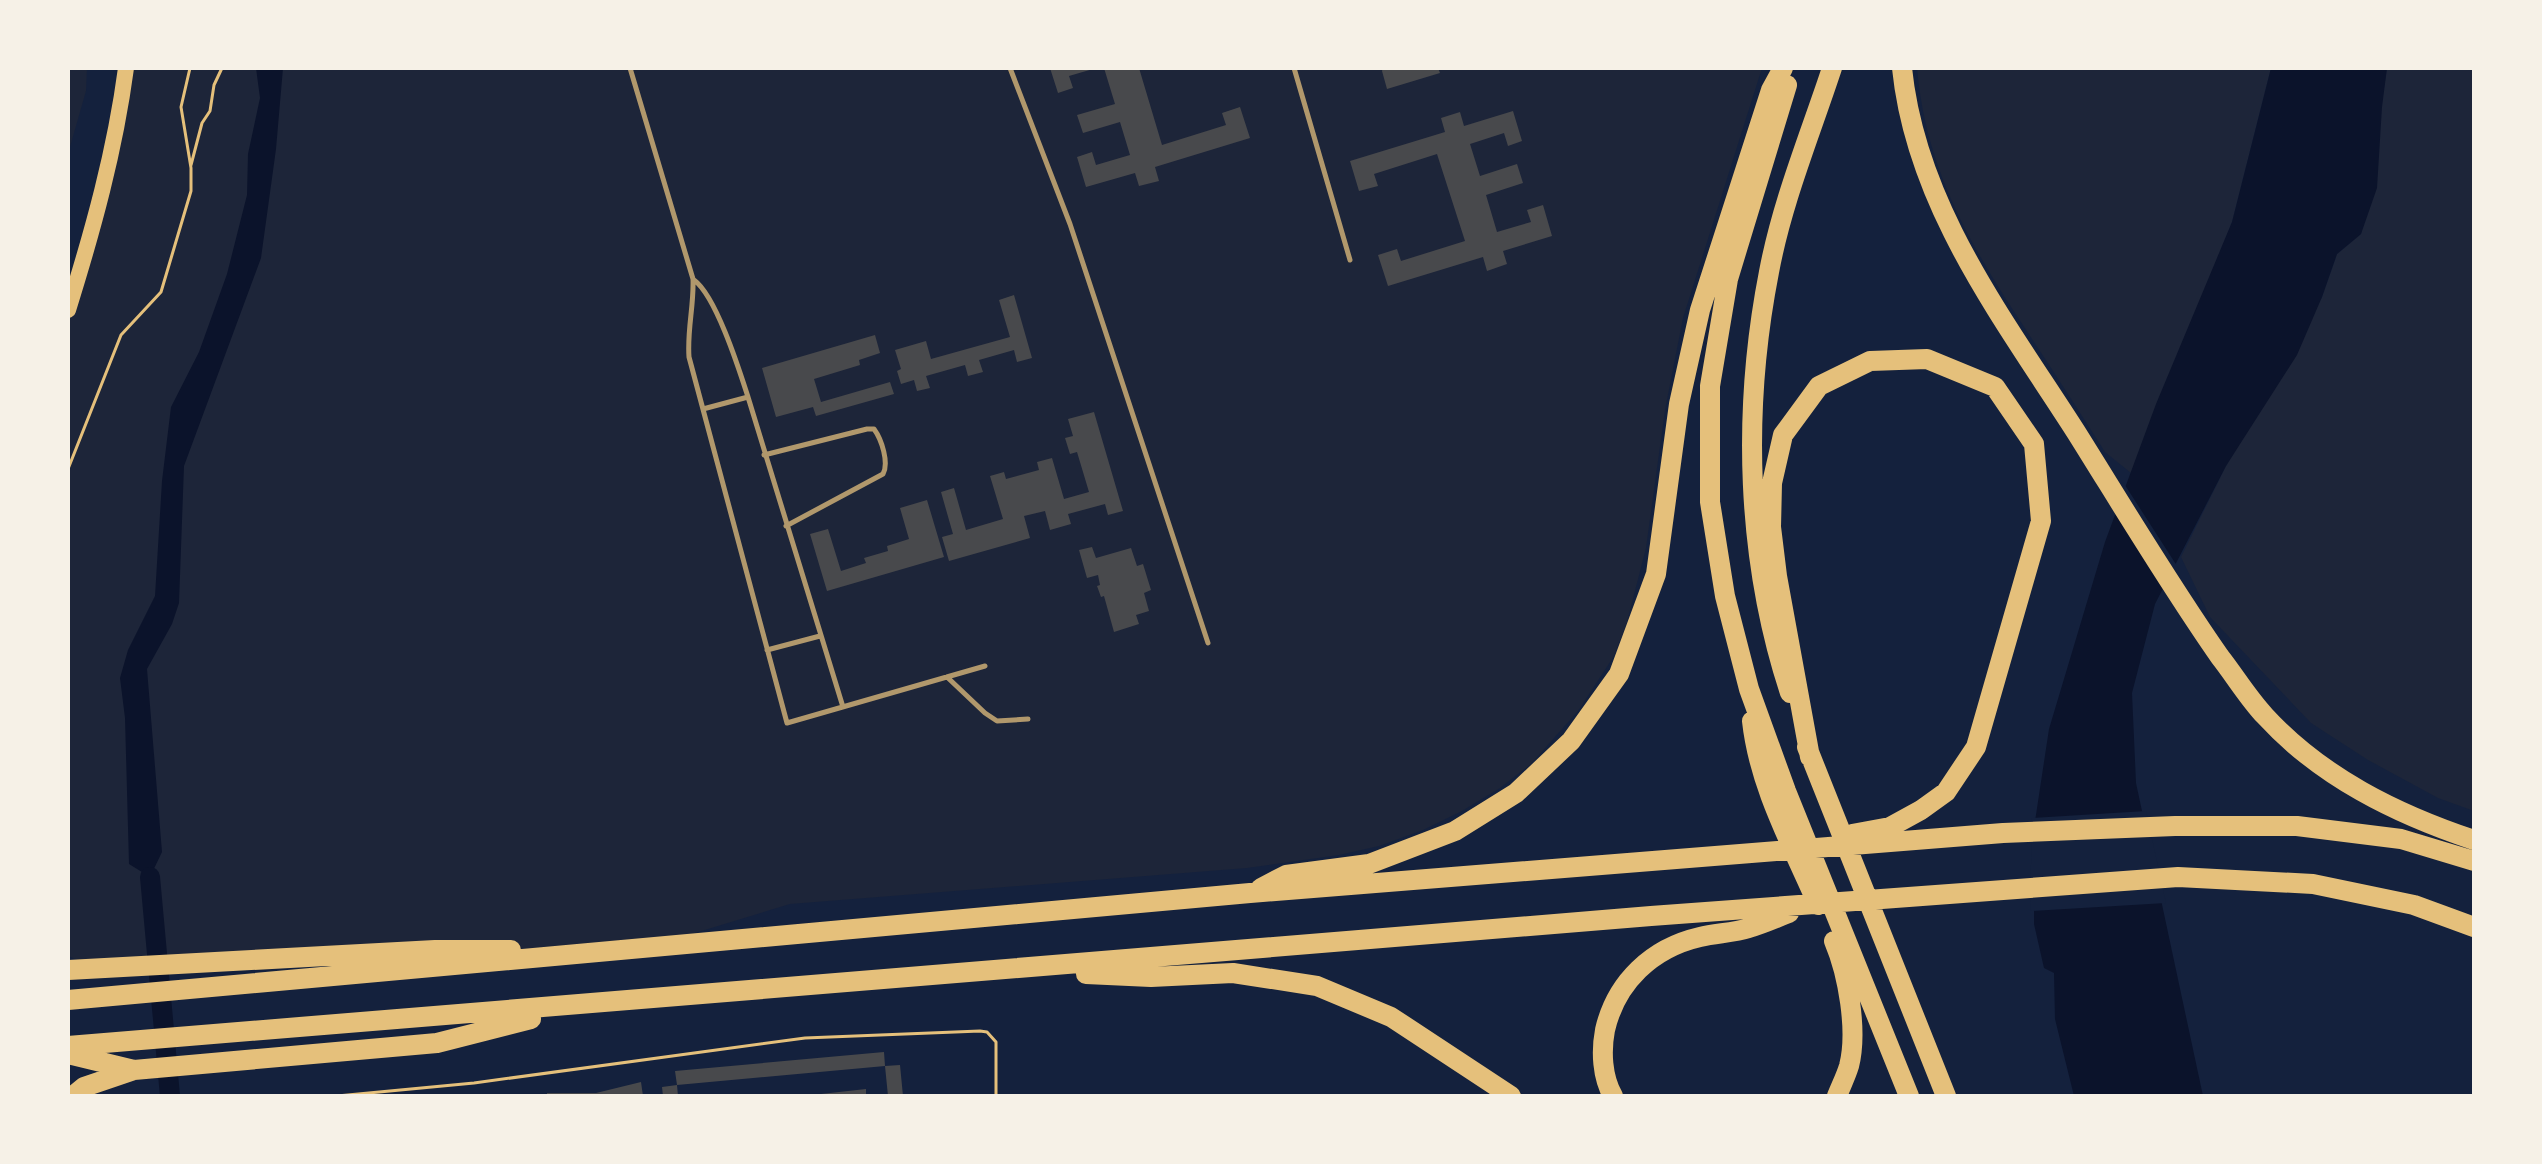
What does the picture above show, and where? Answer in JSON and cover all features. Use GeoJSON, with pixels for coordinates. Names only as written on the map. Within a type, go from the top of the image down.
{"type":"FeatureCollection","features":[{"type":"Feature","properties":{"kind":"highway"},"geometry":{"type":"LineString","coordinates":[[1250,893],[1286,875],[1369,864],[1455,831],[1516,793],[1571,741],[1619,674],[1656,574],[1679,404],[1700,310],[1771,90],[1783,68]]}},
{"type":"Feature","properties":{"kind":"highway"},"geometry":{"type":"LineString","coordinates":[[1792,68],[1728,279],[1710,386],[1710,502],[1725,596],[1749,689],[1756,755],[1778,791],[1847,958],[1909,1096]]}},
{"type":"Feature","properties":{"kind":"highway"},"geometry":{"type":"LineString","coordinates":[[1832,68],[1787,204],[1769,270],[1758,339],[1752,444],[1758,548],[1776,650],[1810,757],[1946,1096]]}},
{"type":"Feature","properties":{"kind":"highway"},"geometry":{"type":"LineString","coordinates":[[1902,68],[1905,97],[1923,169],[1962,254],[2202,631],[2264,715],[2308,757],[2365,795],[2429,825],[2474,840]]}},
{"type":"Feature","properties":{"kind":"highway"},"geometry":{"type":"LineString","coordinates":[[1762,853],[1890,827],[1946,792],[1976,747],[2041,521],[2034,444],[1995,387],[1927,359],[1870,361],[1819,386],[1783,435],[1772,483],[1771,527],[1810,757]]}},
{"type":"Feature","properties":{"kind":"highway"},"geometry":{"type":"LineString","coordinates":[[68,1000],[1250,893],[2003,833],[2175,826],[2297,826],[2401,839],[2474,861]]}},
{"type":"Feature","properties":{"kind":"highway"},"geometry":{"type":"LineString","coordinates":[[68,1046],[2006,888],[2178,877],[2313,884],[2414,905],[2474,927]]}},
{"type":"Feature","properties":{"kind":"highway"},"geometry":{"type":"LineString","coordinates":[[1613,1096],[1602,1048],[1610,1010],[1631,975],[1663,949],[1699,937],[1747,929],[1812,904]]}},
{"type":"Feature","properties":{"kind":"highway"},"geometry":{"type":"LineString","coordinates":[[68,970],[435,950],[639,950]]}},
{"type":"Feature","properties":{"kind":"highway"},"geometry":{"type":"LineString","coordinates":[[68,956],[105,968]]}},
{"type":"Feature","properties":{"kind":"highway"},"geometry":{"type":"LineString","coordinates":[[1837,1096],[1849,1066],[1853,1028],[1847,958]]}},
{"type":"Feature","properties":{"kind":"highway"},"geometry":{"type":"LineString","coordinates":[[1007,969],[1151,977],[1233,973],[1317,986],[1391,1017],[1511,1096]]}},
{"type":"Feature","properties":{"kind":"highway"},"geometry":{"type":"LineString","coordinates":[[73,1096],[84,1087],[139,1069],[437,1043],[590,1004]]}},
{"type":"Feature","properties":{"kind":"highway"},"geometry":{"type":"LineString","coordinates":[[68,1054],[139,1069]]}},
{"type":"Feature","properties":{"kind":"main road"},"geometry":{"type":"LineString","coordinates":[[68,310],[101,201],[126,68]]}},
{"type":"Feature","properties":{"kind":"lane"},"geometry":{"type":"LineString","coordinates":[[630,68],[693,279],[694,301],[687,334],[689,357],[787,723],[985,666]]}},
{"type":"Feature","properties":{"kind":"lane"},"geometry":{"type":"LineString","coordinates":[[1010,68],[1070,224],[1208,643]]}},
{"type":"Feature","properties":{"kind":"lane"},"geometry":{"type":"LineString","coordinates":[[1294,68],[1350,260]]}},
{"type":"Feature","properties":{"kind":"lane"},"geometry":{"type":"LineString","coordinates":[[693,279],[701,285],[724,331],[748,397],[843,707]]}},
{"type":"Feature","properties":{"kind":"lane"},"geometry":{"type":"LineString","coordinates":[[703,409],[748,397]]}},
{"type":"Feature","properties":{"kind":"lane"},"geometry":{"type":"LineString","coordinates":[[764,455],[867,429],[874,429],[878,434],[886,464],[883,474],[786,526]]}},
{"type":"Feature","properties":{"kind":"lane"},"geometry":{"type":"LineString","coordinates":[[767,650],[820,636]]}},
{"type":"Feature","properties":{"kind":"lane"},"geometry":{"type":"LineString","coordinates":[[947,677],[997,721],[1028,719]]}},
{"type":"Feature","properties":{"kind":"path"},"geometry":{"type":"LineString","coordinates":[[68,469],[121,335],[161,292],[191,191],[191,168],[181,107],[190,68]]}},
{"type":"Feature","properties":{"kind":"path"},"geometry":{"type":"LineString","coordinates":[[191,168],[202,123],[210,111],[214,85],[222,68]]}},
{"type":"Feature","properties":{"kind":"path"},"geometry":{"type":"LineString","coordinates":[[337,1096],[474,1083],[805,1038],[980,1031],[987,1032],[996,1042],[996,1096]]}},
{"type":"Feature","properties":{"kind":"shaded area"},"geometry":{"type":"Polygon","coordinates":[[[68,68],[87,68],[86,91],[68,154],[68,68]]]}},
{"type":"Feature","properties":{"kind":"shaded area"},"geometry":{"type":"Polygon","coordinates":[[[126,68],[1762,68],[1683,318],[1665,410],[1646,548],[1627,622],[1614,656],[1578,711],[1531,764],[1462,811],[1379,846],[1339,855],[1247,868],[790,904],[639,950],[80,961],[68,956],[68,310],[126,68]]]}},
{"type":"Feature","properties":{"kind":"shaded area"},"geometry":{"type":"Polygon","coordinates":[[[256,68],[283,68],[276,149],[261,258],[184,466],[179,603],[172,624],[147,669],[162,852],[150,877],[129,864],[125,718],[120,678],[128,650],[155,596],[162,481],[171,407],[199,352],[227,274],[247,195],[248,154],[260,98],[256,68]]]}},
{"type":"Feature","properties":{"kind":"shaded area"},"geometry":{"type":"Polygon","coordinates":[[[1917,68],[2271,68],[2232,222],[2131,473],[2105,452],[1991,275],[1956,211],[1931,143],[1917,68]]]}},
{"type":"Feature","properties":{"kind":"shaded area"},"geometry":{"type":"Polygon","coordinates":[[[2271,68],[2387,68],[2377,188],[2361,234],[2337,254],[2297,355],[2226,466],[2155,604],[2132,693],[2136,783],[2203,1096],[2074,1096],[2055,1019],[2054,973],[2044,968],[2034,924],[2034,828],[2049,729],[2105,542],[2156,404],[2232,222],[2271,68]]]}},
{"type":"Feature","properties":{"kind":"shaded area"},"geometry":{"type":"Polygon","coordinates":[[[2387,68],[2474,68],[2474,811],[2438,798],[2368,760],[2311,723],[2210,617],[2181,557],[2226,466],[2322,297],[2337,254],[2361,234],[2387,68]]]}},
{"type":"Feature","properties":{"kind":"pier"},"geometry":{"type":"Polygon","coordinates":[[[2123,482],[2179,569],[2166,593],[2113,510],[2123,482]]]}},
{"type":"Feature","properties":{"kind":"pier"},"geometry":{"type":"Polygon","coordinates":[[[2146,811],[2166,903],[2030,911],[2032,818],[2146,811]]]}},
{"type":"Feature","properties":{"kind":"building"},"geometry":{"type":"Polygon","coordinates":[[[1050,68],[1093,69],[1069,76],[1073,88],[1058,93],[1050,68]]]}},
{"type":"Feature","properties":{"kind":"building"},"geometry":{"type":"Polygon","coordinates":[[[1104,68],[1139,68],[1162,145],[1226,125],[1222,113],[1240,107],[1250,138],[1155,167],[1159,181],[1139,186],[1135,173],[1086,187],[1077,157],[1092,152],[1096,165],[1130,155],[1120,122],[1083,133],[1077,115],[1115,104],[1104,68]]]}},
{"type":"Feature","properties":{"kind":"building"},"geometry":{"type":"Polygon","coordinates":[[[1383,68],[1438,68],[1440,73],[1387,89],[1383,68]]]}},
{"type":"Feature","properties":{"kind":"building"},"geometry":{"type":"Polygon","coordinates":[[[1513,111],[1522,141],[1508,146],[1504,133],[1470,144],[1480,176],[1517,164],[1523,183],[1486,195],[1497,232],[1531,222],[1527,210],[1543,205],[1552,236],[1503,251],[1507,264],[1487,271],[1483,257],[1388,286],[1378,255],[1397,249],[1401,261],[1465,241],[1437,154],[1374,174],[1378,186],[1359,191],[1350,161],[1445,132],[1441,118],[1460,112],[1464,126],[1513,111]]]}},
{"type":"Feature","properties":{"kind":"building"},"geometry":{"type":"Polygon","coordinates":[[[1014,295],[1032,358],[1017,362],[1014,350],[979,360],[983,372],[968,376],[965,365],[926,376],[930,388],[917,391],[914,380],[901,384],[897,371],[901,369],[895,350],[926,341],[931,359],[1010,337],[999,300],[1014,295]]]}},
{"type":"Feature","properties":{"kind":"building"},"geometry":{"type":"Polygon","coordinates":[[[875,335],[880,353],[859,360],[860,365],[814,379],[821,402],[890,382],[894,394],[816,416],[813,407],[776,417],[762,368],[875,335]]]}},
{"type":"Feature","properties":{"kind":"building"},"geometry":{"type":"Polygon","coordinates":[[[1094,412],[1123,511],[1108,515],[1105,504],[1068,514],[1071,524],[1050,530],[1045,511],[1024,516],[1030,538],[949,561],[942,537],[953,534],[941,492],[954,488],[966,530],[1003,519],[990,476],[1004,472],[1006,479],[1039,470],[1037,462],[1052,458],[1064,499],[1089,492],[1077,452],[1070,454],[1065,438],[1073,436],[1068,419],[1094,412]]]}},
{"type":"Feature","properties":{"kind":"building"},"geometry":{"type":"Polygon","coordinates":[[[927,500],[944,557],[827,591],[810,534],[828,529],[841,571],[866,563],[864,558],[888,551],[887,546],[909,539],[900,508],[927,500]]]}},
{"type":"Feature","properties":{"kind":"building"},"geometry":{"type":"Polygon","coordinates":[[[1092,547],[1096,558],[1131,548],[1137,566],[1143,564],[1151,590],[1144,593],[1149,611],[1136,615],[1139,624],[1114,632],[1104,596],[1101,597],[1097,586],[1100,585],[1098,575],[1087,578],[1079,550],[1092,547]]]}},
{"type":"Feature","properties":{"kind":"building"},"geometry":{"type":"Polygon","coordinates":[[[884,1052],[885,1066],[677,1085],[675,1071],[884,1052]]]}},
{"type":"Feature","properties":{"kind":"building"},"geometry":{"type":"Polygon","coordinates":[[[900,1065],[903,1096],[888,1096],[885,1066],[900,1065]]]}},
{"type":"Feature","properties":{"kind":"building"},"geometry":{"type":"Polygon","coordinates":[[[641,1082],[643,1096],[547,1096],[547,1093],[596,1093],[641,1082]]]}},
{"type":"Feature","properties":{"kind":"building"},"geometry":{"type":"Polygon","coordinates":[[[677,1085],[678,1096],[663,1096],[662,1087],[677,1085]]]}},
{"type":"Feature","properties":{"kind":"building"},"geometry":{"type":"Polygon","coordinates":[[[866,1089],[866,1096],[821,1096],[821,1094],[866,1089]]]}},
{"type":"Feature","properties":{"kind":"waterway"},"geometry":{"type":"LineString","coordinates":[[150,877],[170,1096]]}}]}
